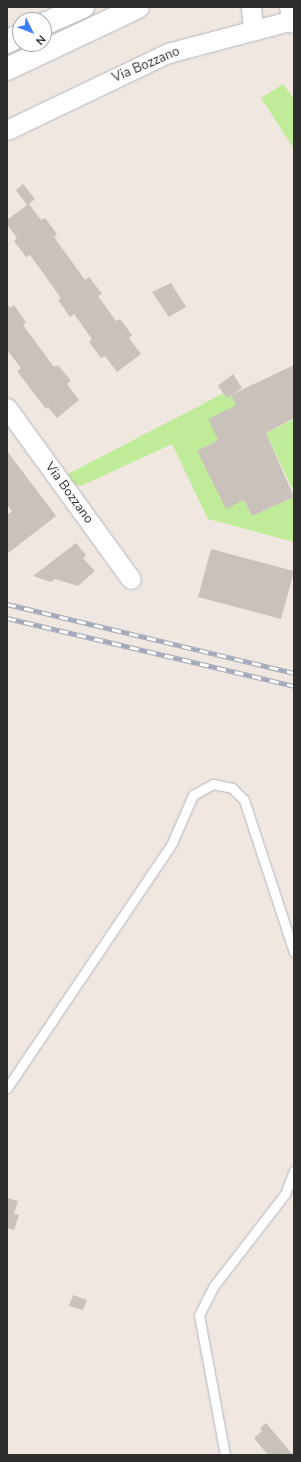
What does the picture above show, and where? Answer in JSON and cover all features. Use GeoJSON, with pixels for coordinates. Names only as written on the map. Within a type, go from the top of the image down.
{"type":"FeatureCollection","features":[{"type":"Feature","properties":{"kind":"street"},"geometry":{"type":"LineString","coordinates":[[52,21],[83,7]]}},
{"type":"Feature","properties":{"kind":"street"},"geometry":{"type":"LineString","coordinates":[[7,69],[31,55],[138,7]]}},
{"type":"Feature","properties":{"kind":"street"},"geometry":{"type":"LineString","coordinates":[[251,7],[252,30]]}},
{"type":"Feature","properties":{"kind":"street","name":"Via Bozzano"},"geometry":{"type":"LineString","coordinates":[[7,130],[168,53],[252,30],[293,16]]}},
{"type":"Feature","properties":{"kind":"street","name":"Via Bozzano"},"geometry":{"type":"LineString","coordinates":[[7,408],[131,579]]}},
{"type":"Feature","properties":{"kind":"lane"},"geometry":{"type":"LineString","coordinates":[[7,1088],[172,843],[193,795],[213,784],[232,788],[244,800],[294,952]]}},
{"type":"Feature","properties":{"kind":"lane"},"geometry":{"type":"LineString","coordinates":[[225,1455],[199,1315],[213,1288],[285,1194],[294,1171]]}},
{"type":"Feature","properties":{"kind":"green space"},"geometry":{"type":"Polygon","coordinates":[[[283,84],[294,99],[294,149],[261,98],[283,84]]]}},
{"type":"Feature","properties":{"kind":"green space"},"geometry":{"type":"Polygon","coordinates":[[[224,393],[227,398],[231,395],[236,405],[218,440],[197,451],[244,500],[252,516],[294,497],[294,542],[208,519],[172,444],[81,486],[76,485],[66,475],[224,393]]]}},
{"type":"Feature","properties":{"kind":"green space"},"geometry":{"type":"Polygon","coordinates":[[[294,419],[294,492],[266,433],[294,419]]]}},
{"type":"Feature","properties":{"kind":"building"},"geometry":{"type":"Polygon","coordinates":[[[23,184],[35,199],[29,204],[41,220],[45,218],[57,234],[54,237],[85,280],[89,277],[102,294],[98,296],[116,321],[120,319],[132,335],[129,338],[141,354],[117,372],[105,356],[101,358],[89,342],[92,339],[74,314],[70,317],[58,300],[61,298],[30,255],[26,257],[14,241],[17,238],[7,224],[7,220],[27,205],[16,190],[23,184]]]}},
{"type":"Feature","properties":{"kind":"building"},"geometry":{"type":"Polygon","coordinates":[[[171,283],[186,307],[169,317],[152,292],[171,283]]]}},
{"type":"Feature","properties":{"kind":"building"},"geometry":{"type":"Polygon","coordinates":[[[7,304],[10,308],[14,305],[26,322],[23,325],[54,367],[58,365],[71,381],[67,384],[79,400],[57,418],[48,407],[46,409],[17,371],[21,368],[7,350],[7,304]]]}},
{"type":"Feature","properties":{"kind":"building"},"geometry":{"type":"Polygon","coordinates":[[[294,365],[294,418],[266,433],[294,497],[252,516],[244,500],[226,509],[197,451],[218,440],[208,419],[236,405],[231,395],[294,365]]]}},
{"type":"Feature","properties":{"kind":"building"},"geometry":{"type":"Polygon","coordinates":[[[233,374],[242,388],[227,398],[218,386],[233,374]]]}},
{"type":"Feature","properties":{"kind":"building"},"geometry":{"type":"Polygon","coordinates":[[[7,451],[56,516],[7,554],[7,515],[12,511],[7,505],[7,451]]]}},
{"type":"Feature","properties":{"kind":"building"},"geometry":{"type":"Polygon","coordinates":[[[76,543],[86,555],[83,558],[95,571],[78,586],[55,579],[51,582],[33,576],[76,543]]]}},
{"type":"Feature","properties":{"kind":"building"},"geometry":{"type":"Polygon","coordinates":[[[211,549],[294,571],[281,619],[198,597],[211,549]]]}},
{"type":"Feature","properties":{"kind":"building"},"geometry":{"type":"Polygon","coordinates":[[[7,1198],[18,1201],[14,1214],[19,1215],[14,1230],[7,1228],[7,1198]]]}},
{"type":"Feature","properties":{"kind":"building"},"geometry":{"type":"Polygon","coordinates":[[[73,1295],[87,1300],[83,1310],[69,1306],[73,1295]]]}},
{"type":"Feature","properties":{"kind":"building"},"geometry":{"type":"Polygon","coordinates":[[[266,1423],[293,1455],[268,1455],[254,1438],[262,1431],[260,1428],[266,1423]]]}},
{"type":"Feature","properties":{"kind":"railway"},"geometry":{"type":"LineString","coordinates":[[7,604],[294,673]]}},
{"type":"Feature","properties":{"kind":"railway"},"geometry":{"type":"LineString","coordinates":[[7,618],[294,686]]}}]}
